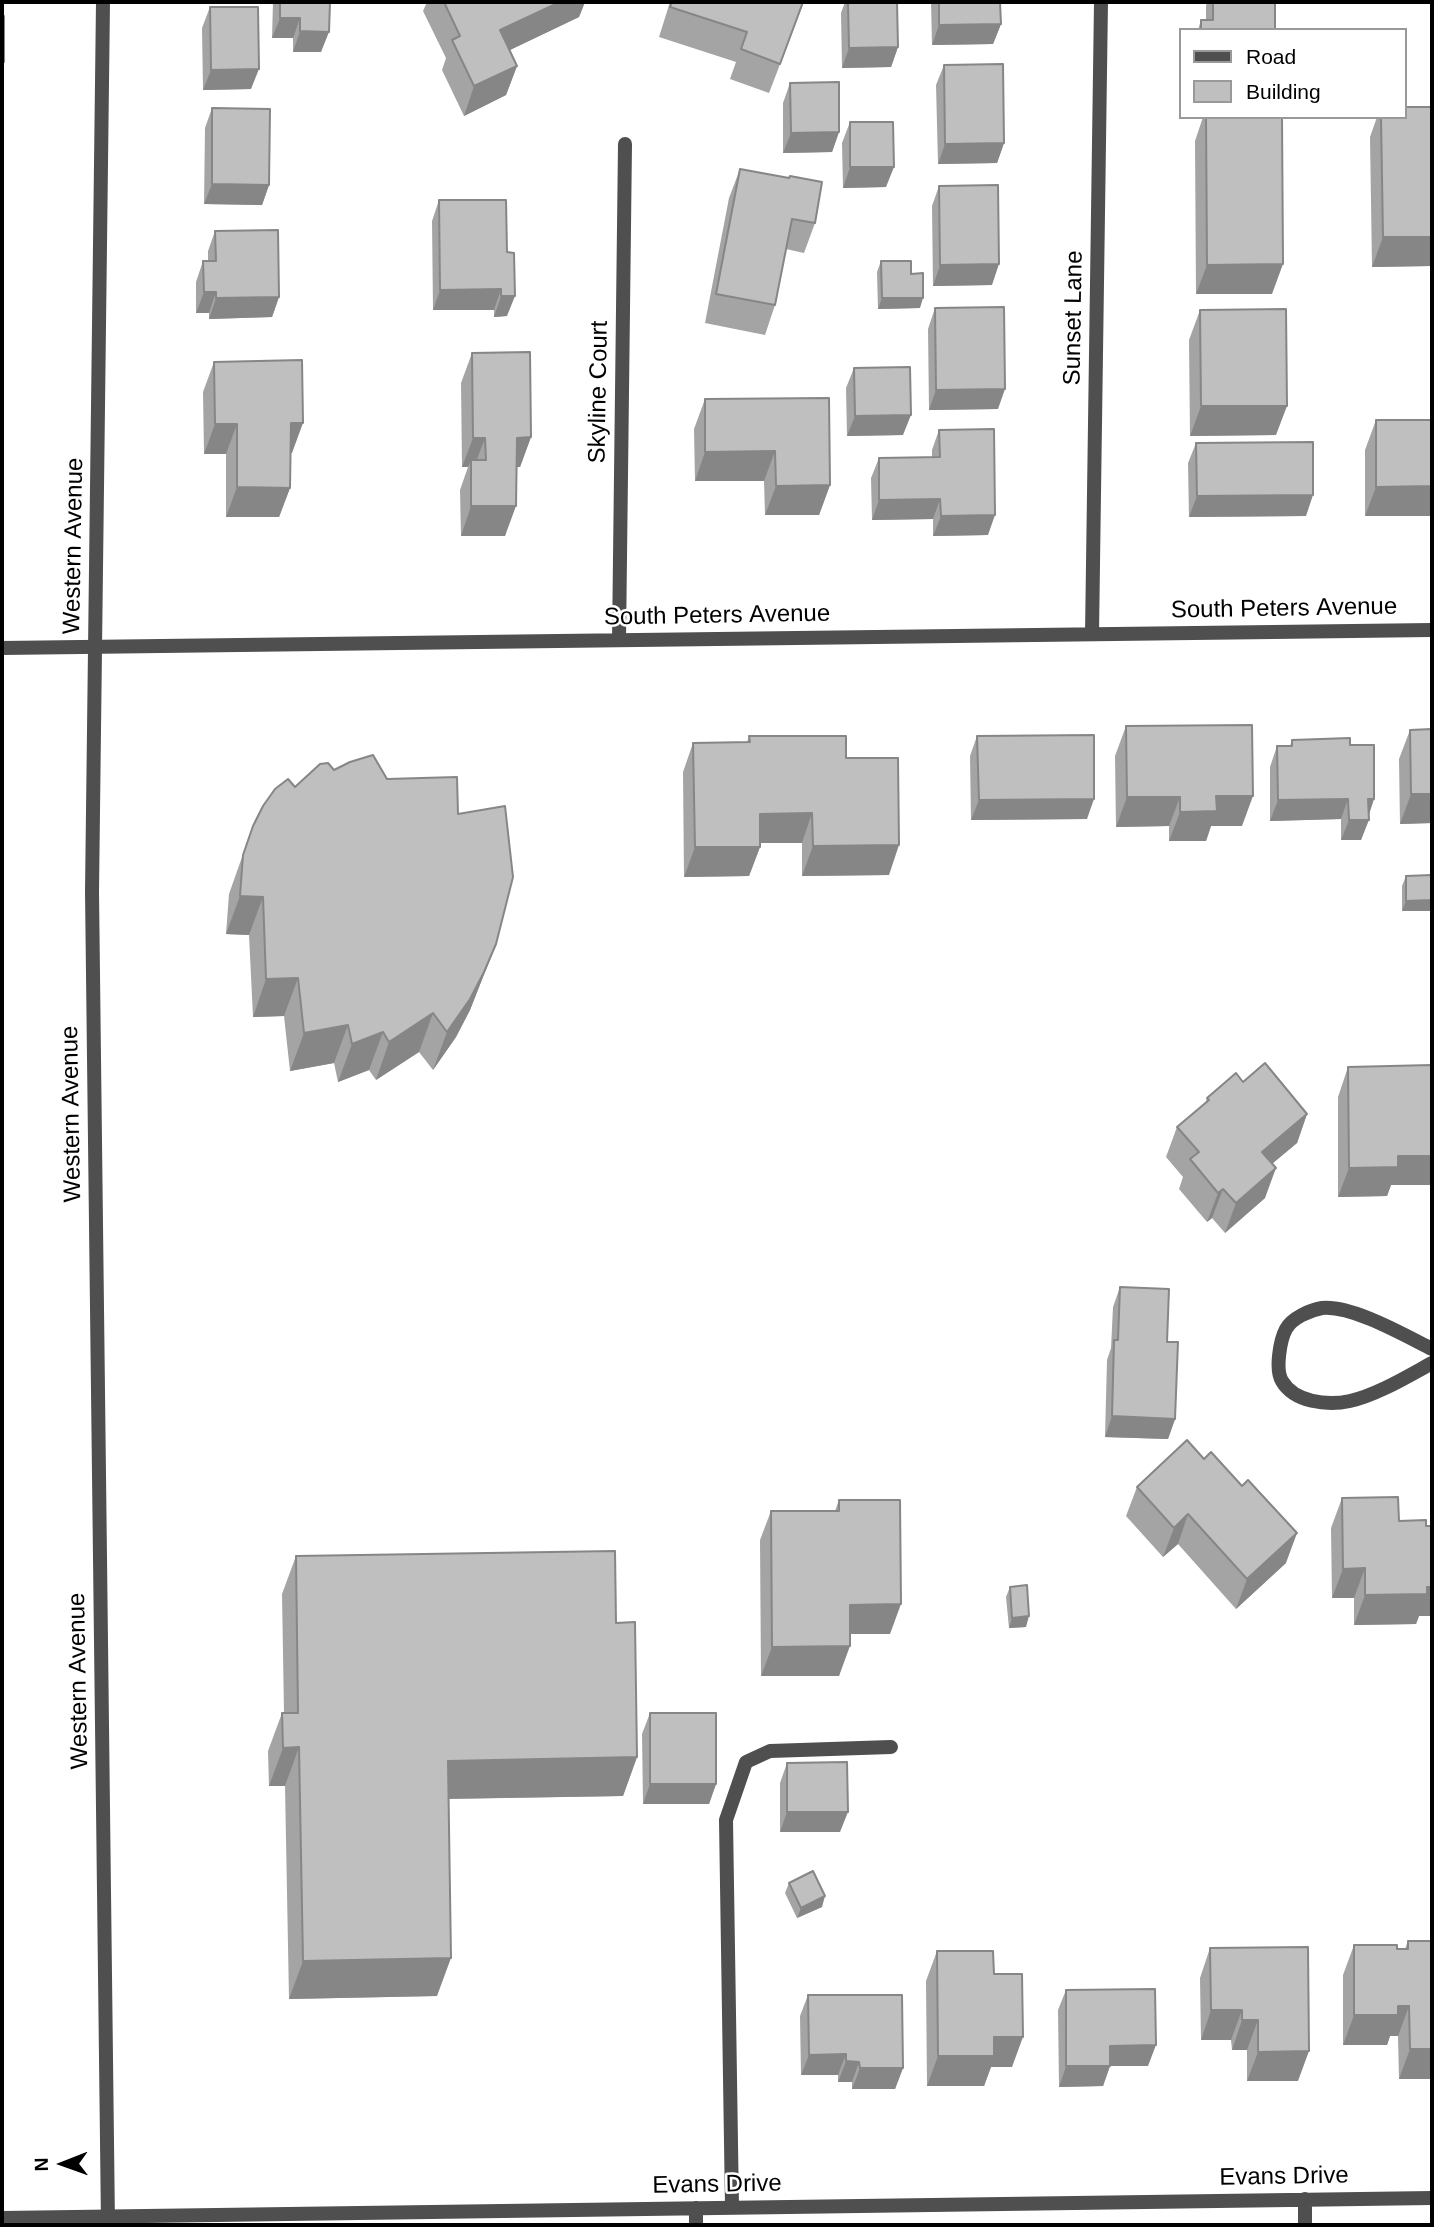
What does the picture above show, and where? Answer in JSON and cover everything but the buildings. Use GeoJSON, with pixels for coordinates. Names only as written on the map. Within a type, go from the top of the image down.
{"type":"FeatureCollection","features":[{"type":"Feature","properties":{"kind":"street","name":"Western Avenue"},"geometry":{"type":"LineString","coordinates":[[103,2],[92,891],[108,2221]]}},
{"type":"Feature","properties":{"kind":"street","name":"Sunset Lane"},"geometry":{"type":"LineString","coordinates":[[1092,634],[1101,2]]}},
{"type":"Feature","properties":{"kind":"street","name":"Skyline Court"},"geometry":{"type":"LineString","coordinates":[[619,640],[625,145]]}},
{"type":"Feature","properties":{"kind":"street","name":"South Peters Avenue"},"geometry":{"type":"LineString","coordinates":[[2,648],[1432,630]]}},
{"type":"Feature","properties":{"kind":"street"},"geometry":{"type":"LineString","coordinates":[[1432,1349],[1348,1310],[1322,1308],[1300,1315],[1286,1328],[1278,1361],[1280,1380],[1294,1394],[1317,1402],[1349,1402],[1393,1384],[1432,1363]]}},
{"type":"Feature","properties":{"kind":"street"},"geometry":{"type":"LineString","coordinates":[[732,2207],[726,1819],[746,1762],[770,1751],[891,1747]]}},
{"type":"Feature","properties":{"kind":"street","name":"Evans Drive"},"geometry":{"type":"LineString","coordinates":[[2,2218],[108,2221],[732,2207],[1432,2198]]}},
{"type":"Feature","properties":{"kind":"street"},"geometry":{"type":"LineString","coordinates":[[1305,2199],[1305,2225]]}},
{"type":"Feature","properties":{"kind":"street"},"geometry":{"type":"LineString","coordinates":[[696,2208],[696,2225]]}}]}
